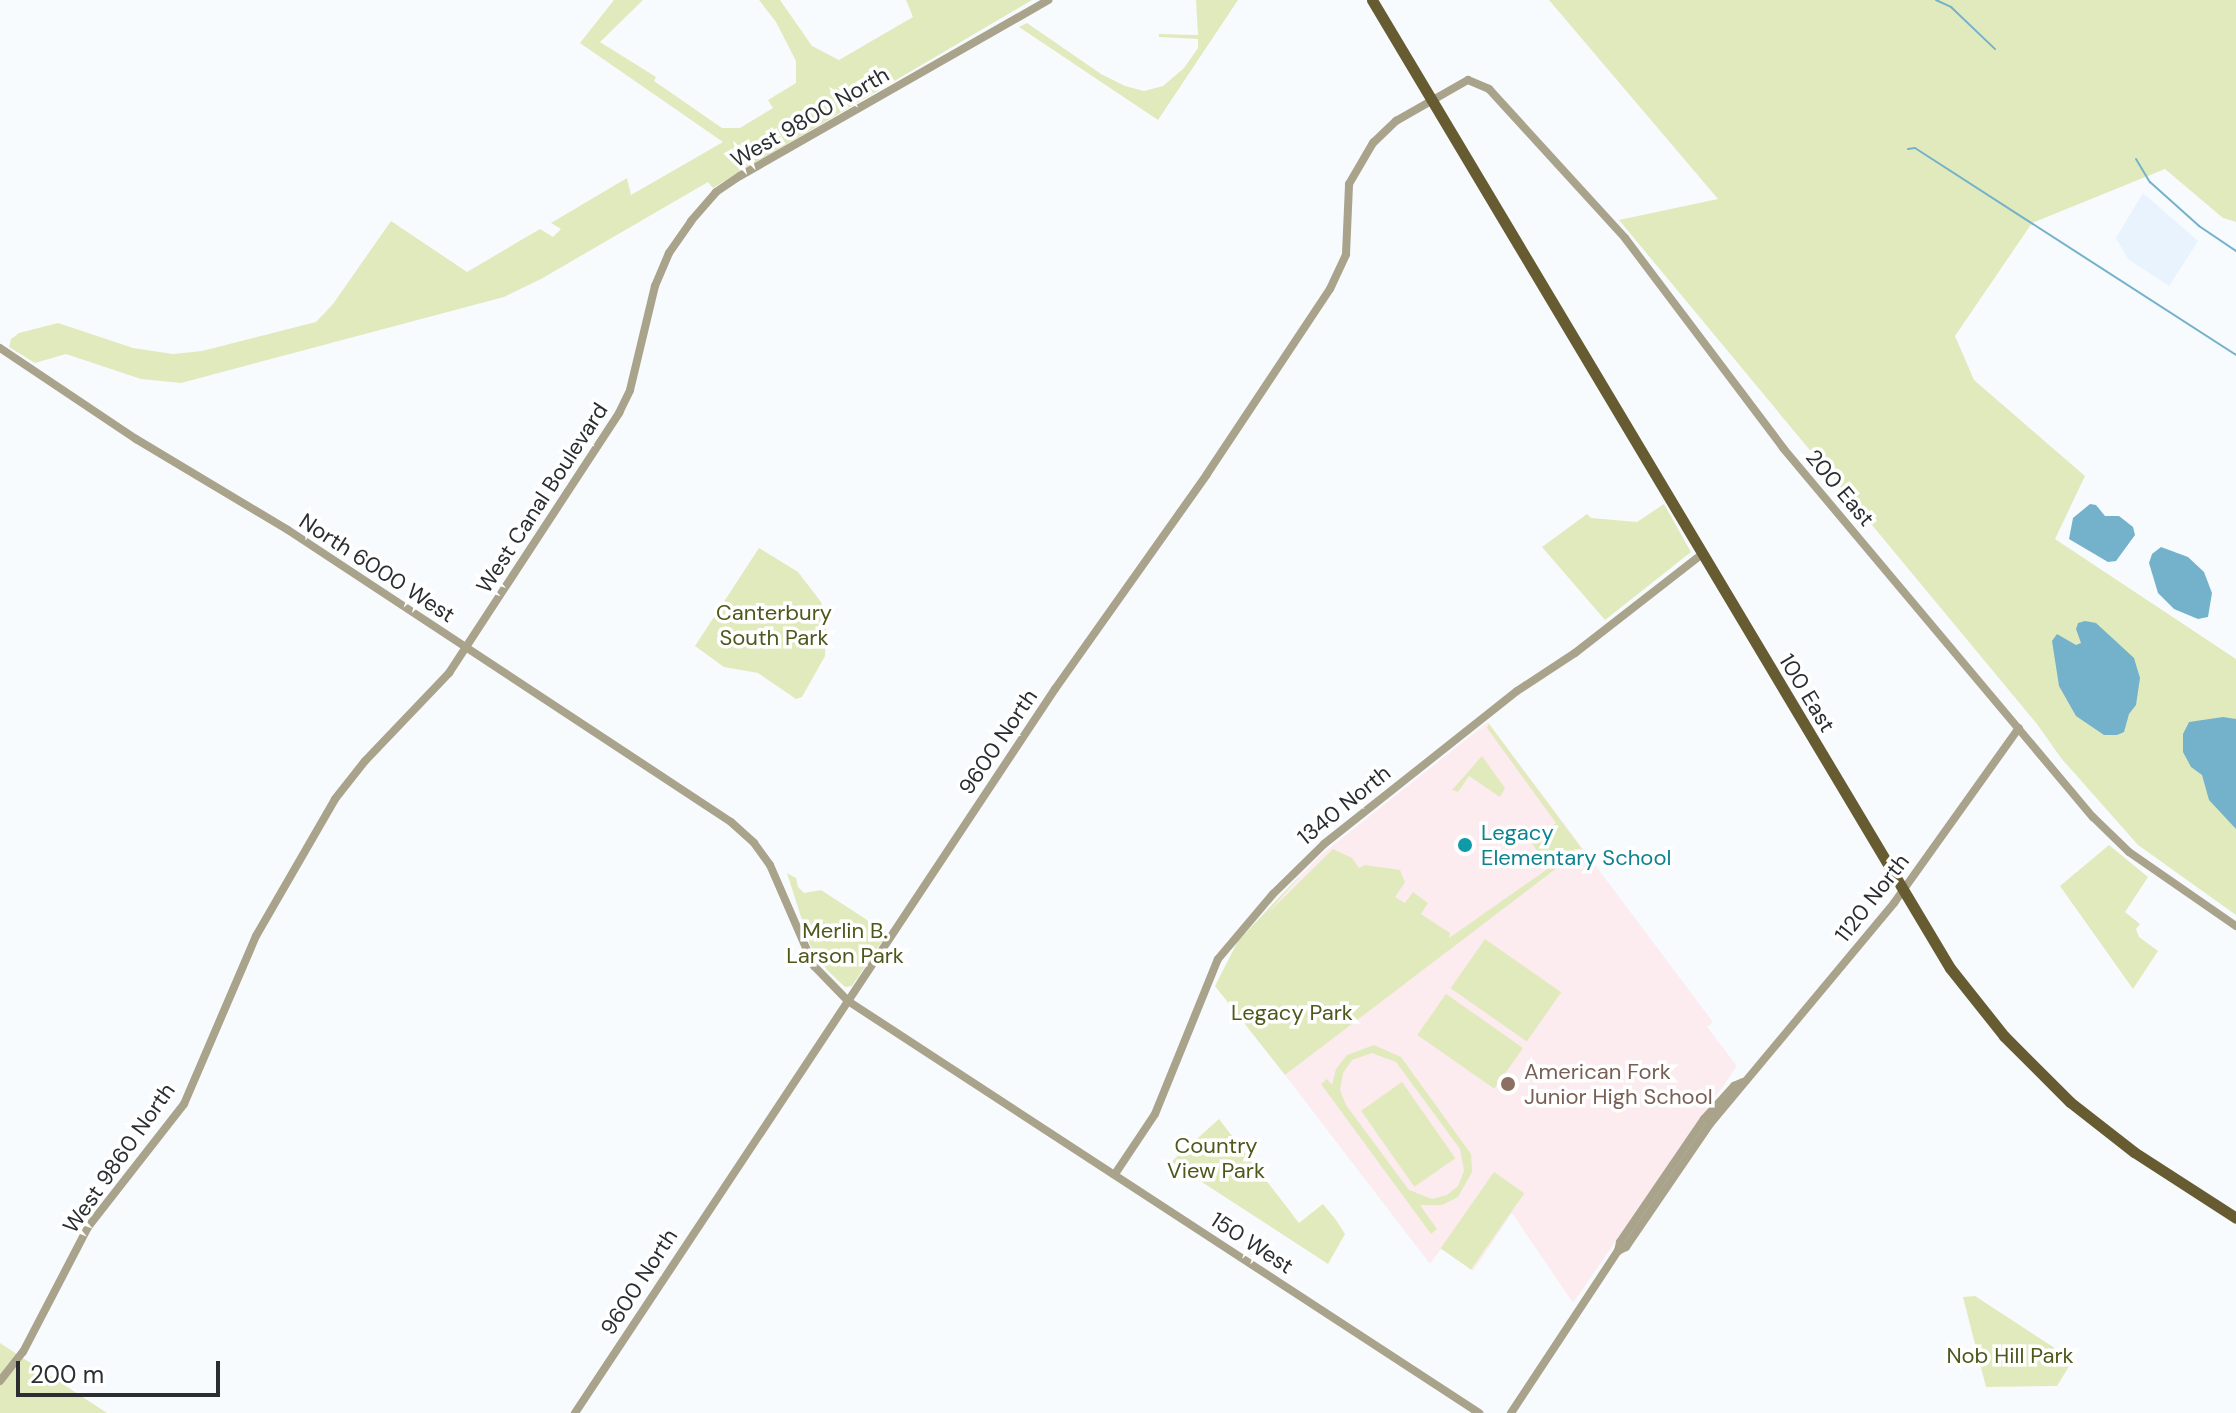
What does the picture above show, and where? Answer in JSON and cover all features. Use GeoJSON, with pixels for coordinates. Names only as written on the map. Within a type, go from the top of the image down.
{"type":"FeatureCollection","features":[{"type":"Feature","properties":{"kind":"main road","name":"100 East"},"geometry":{"type":"LineString","coordinates":[[1372,0],[1939,952],[1984,1012],[2045,1080],[2108,1133],[2236,1218]]}},
{"type":"Feature","properties":{"kind":"street","name":"West 9800 North"},"geometry":{"type":"LineString","coordinates":[[716,192],[1048,0]]}},
{"type":"Feature","properties":{"kind":"street","name":"200 East"},"geometry":{"type":"LineString","coordinates":[[1435,103],[1468,80],[1483,84],[1495,96],[1625,238],[1759,417],[2118,843],[2236,926]]}},
{"type":"Feature","properties":{"kind":"street","name":"9600 North"},"geometry":{"type":"LineString","coordinates":[[575,1413],[1055,689],[1207,474],[1330,289],[1346,254],[1349,184],[1373,143],[1396,121],[1435,103]]}},
{"type":"Feature","properties":{"kind":"street","name":"West Canal Boulevard"},"geometry":{"type":"LineString","coordinates":[[466,648],[619,413],[630,390],[662,269],[679,237],[716,192]]}},
{"type":"Feature","properties":{"kind":"street","name":"North 6000 West"},"geometry":{"type":"LineString","coordinates":[[0,348],[731,822],[751,840],[770,865],[814,966],[848,1001]]}},
{"type":"Feature","properties":{"kind":"street","name":"1340 North"},"geometry":{"type":"LineString","coordinates":[[1115,1174],[1155,1114],[1218,959],[1264,903],[1302,863],[1349,824],[1517,691],[1575,653],[1702,554]]}},
{"type":"Feature","properties":{"kind":"street","name":"West 9860 North"},"geometry":{"type":"LineString","coordinates":[[0,1381],[27,1344],[88,1227],[184,1104],[252,947],[349,778],[433,693],[466,648]]}},
{"type":"Feature","properties":{"kind":"street","name":"1120 North"},"geometry":{"type":"LineString","coordinates":[[1511,1413],[1618,1251],[1620,1242],[1704,1119],[1734,1086],[1743,1082],[1902,890],[2019,728]]}},
{"type":"Feature","properties":{"kind":"street","name":"150 West"},"geometry":{"type":"LineString","coordinates":[[848,1001],[1479,1413]]}},
{"type":"Feature","properties":{"kind":"shaded area"},"geometry":{"type":"Polygon","coordinates":[[[2143,193],[2198,241],[2169,286],[2128,259],[2116,238],[2143,193]]]}},
{"type":"Feature","properties":{"kind":"shaded area","name":"American Fork Junior High School"},"geometry":{"type":"Polygon","coordinates":[[[1488,722],[1713,1022],[1707,1027],[1737,1066],[1573,1303],[1512,1213],[1473,1271],[1441,1249],[1430,1264],[1285,1075],[1356,1021],[1266,912],[1322,854],[1488,722]]]}},
{"type":"Feature","properties":{"kind":"green space"},"geometry":{"type":"Polygon","coordinates":[[[614,0],[643,0],[600,42],[656,77],[654,81],[722,128],[740,128],[773,108],[768,100],[796,83],[796,61],[776,22],[759,0],[780,0],[812,46],[839,60],[913,17],[906,0],[1032,0],[713,188],[708,182],[541,279],[504,297],[181,383],[141,379],[66,354],[35,363],[9,347],[11,339],[19,333],[58,323],[133,348],[173,354],[202,351],[316,322],[333,304],[391,221],[467,272],[540,229],[553,237],[561,229],[551,223],[627,178],[631,195],[723,142],[580,43],[614,0]]]}},
{"type":"Feature","properties":{"kind":"green space"},"geometry":{"type":"Polygon","coordinates":[[[1196,0],[1238,0],[1158,120],[1019,27],[1027,23],[1101,74],[1144,91],[1163,86],[1184,68],[1198,48],[1198,39],[1159,37],[1159,34],[1198,35],[1196,0]]]}},
{"type":"Feature","properties":{"kind":"green space"},"geometry":{"type":"Polygon","coordinates":[[[1549,0],[2236,0],[2236,222],[2223,218],[2165,169],[2032,223],[1955,336],[1974,380],[2085,476],[2055,539],[2236,659],[2236,915],[2138,845],[2061,758],[2037,724],[1619,220],[1718,199],[1549,0]]]}},
{"type":"Feature","properties":{"kind":"green space"},"geometry":{"type":"Polygon","coordinates":[[[1664,504],[1691,552],[1605,620],[1542,547],[1587,514],[1591,518],[1637,522],[1664,504]]]}},
{"type":"Feature","properties":{"kind":"green space","name":"Canterbury South Park"},"geometry":{"type":"Polygon","coordinates":[[[759,548],[798,572],[821,602],[826,620],[825,656],[802,697],[796,699],[758,673],[724,667],[695,646],[759,548]]]}},
{"type":"Feature","properties":{"kind":"green space","name":"Legacy Park"},"geometry":{"type":"Polygon","coordinates":[[[1489,724],[1582,849],[1573,849],[1578,852],[1285,1075],[1215,986],[1238,941],[1306,869],[1267,914],[1333,849],[1352,858],[1359,868],[1365,865],[1400,870],[1405,882],[1395,897],[1405,903],[1413,892],[1428,903],[1421,914],[1450,933],[1449,938],[1549,868],[1531,842],[1556,823],[1487,728],[1489,724]]]}},
{"type":"Feature","properties":{"kind":"green space"},"geometry":{"type":"Polygon","coordinates":[[[1482,756],[1505,788],[1500,797],[1469,776],[1458,792],[1452,790],[1482,756]]]}},
{"type":"Feature","properties":{"kind":"green space"},"geometry":{"type":"Polygon","coordinates":[[[2109,845],[2148,877],[2125,912],[2140,924],[2136,929],[2139,937],[2158,951],[2133,989],[2060,886],[2109,845]]]}},
{"type":"Feature","properties":{"kind":"green space","name":"Merlin B. Larson Park"},"geometry":{"type":"Polygon","coordinates":[[[787,873],[796,878],[798,887],[804,893],[821,890],[884,931],[885,937],[852,986],[845,987],[827,970],[810,945],[787,873]]]}},
{"type":"Feature","properties":{"kind":"green space"},"geometry":{"type":"Polygon","coordinates":[[[1485,939],[1561,992],[1527,1041],[1451,988],[1485,939]]]}},
{"type":"Feature","properties":{"kind":"green space"},"geometry":{"type":"Polygon","coordinates":[[[1446,994],[1523,1048],[1494,1089],[1417,1035],[1446,994]]]}},
{"type":"Feature","properties":{"kind":"green space"},"geometry":{"type":"Polygon","coordinates":[[[1374,1045],[1401,1057],[1471,1154],[1472,1172],[1458,1197],[1442,1205],[1420,1205],[1437,1229],[1431,1234],[1321,1084],[1327,1079],[1332,1085],[1336,1069],[1347,1055],[1374,1045]],[[1372,1053],[1352,1060],[1343,1073],[1340,1090],[1346,1105],[1409,1190],[1432,1199],[1447,1195],[1458,1186],[1464,1171],[1460,1149],[1396,1062],[1372,1053]]]}},
{"type":"Feature","properties":{"kind":"green space"},"geometry":{"type":"Polygon","coordinates":[[[1402,1082],[1455,1158],[1414,1187],[1361,1111],[1402,1082]]]}},
{"type":"Feature","properties":{"kind":"green space","name":"Country View Park"},"geometry":{"type":"Polygon","coordinates":[[[1219,1119],[1299,1223],[1323,1204],[1336,1220],[1345,1234],[1328,1264],[1171,1162],[1219,1119]]]}},
{"type":"Feature","properties":{"kind":"green space"},"geometry":{"type":"Polygon","coordinates":[[[1494,1172],[1524,1193],[1471,1269],[1441,1248],[1494,1172]]]}},
{"type":"Feature","properties":{"kind":"green space","name":"Nob Hill Park"},"geometry":{"type":"Polygon","coordinates":[[[1975,1296],[2073,1360],[2057,1386],[1986,1387],[1963,1297],[1975,1296]]]}},
{"type":"Feature","properties":{"kind":"green space"},"geometry":{"type":"Polygon","coordinates":[[[0,1343],[107,1413],[0,1413],[0,1343]]]}},
{"type":"Feature","properties":{"kind":"water"},"geometry":{"type":"Polygon","coordinates":[[[2090,504],[2096,505],[2105,516],[2119,516],[2133,527],[2135,535],[2116,561],[2108,562],[2069,539],[2073,518],[2090,504]]]}},
{"type":"Feature","properties":{"kind":"water"},"geometry":{"type":"Polygon","coordinates":[[[2161,547],[2188,557],[2204,572],[2212,593],[2208,617],[2198,619],[2174,609],[2158,593],[2149,563],[2152,554],[2161,547]]]}},
{"type":"Feature","properties":{"kind":"water"},"geometry":{"type":"Polygon","coordinates":[[[2078,623],[2096,623],[2134,658],[2140,678],[2136,705],[2129,714],[2124,732],[2117,735],[2104,735],[2076,716],[2059,686],[2052,641],[2057,634],[2076,645],[2081,643],[2076,629],[2078,623]]]}},
{"type":"Feature","properties":{"kind":"water"},"geometry":{"type":"Polygon","coordinates":[[[2223,717],[2236,719],[2236,829],[2209,800],[2202,775],[2191,767],[2183,752],[2183,734],[2189,722],[2223,717]]]}},
{"type":"Feature","properties":{"kind":"waterway"},"geometry":{"type":"LineString","coordinates":[[1936,0],[1951,7],[1995,49]]}},
{"type":"Feature","properties":{"kind":"waterway"},"geometry":{"type":"LineString","coordinates":[[1908,149],[1915,148],[2236,355]]}},
{"type":"Feature","properties":{"kind":"waterway"},"geometry":{"type":"LineString","coordinates":[[2136,159],[2150,182],[2199,226],[2236,251]]}},
{"type":"Feature","properties":{"kind":"place","name":"Legacy Elementary School"},"geometry":{"type":"Point","coordinates":[1465,845]}},
{"type":"Feature","properties":{"kind":"place","name":"American Fork Junior High School"},"geometry":{"type":"Point","coordinates":[1508,1084]}}]}
